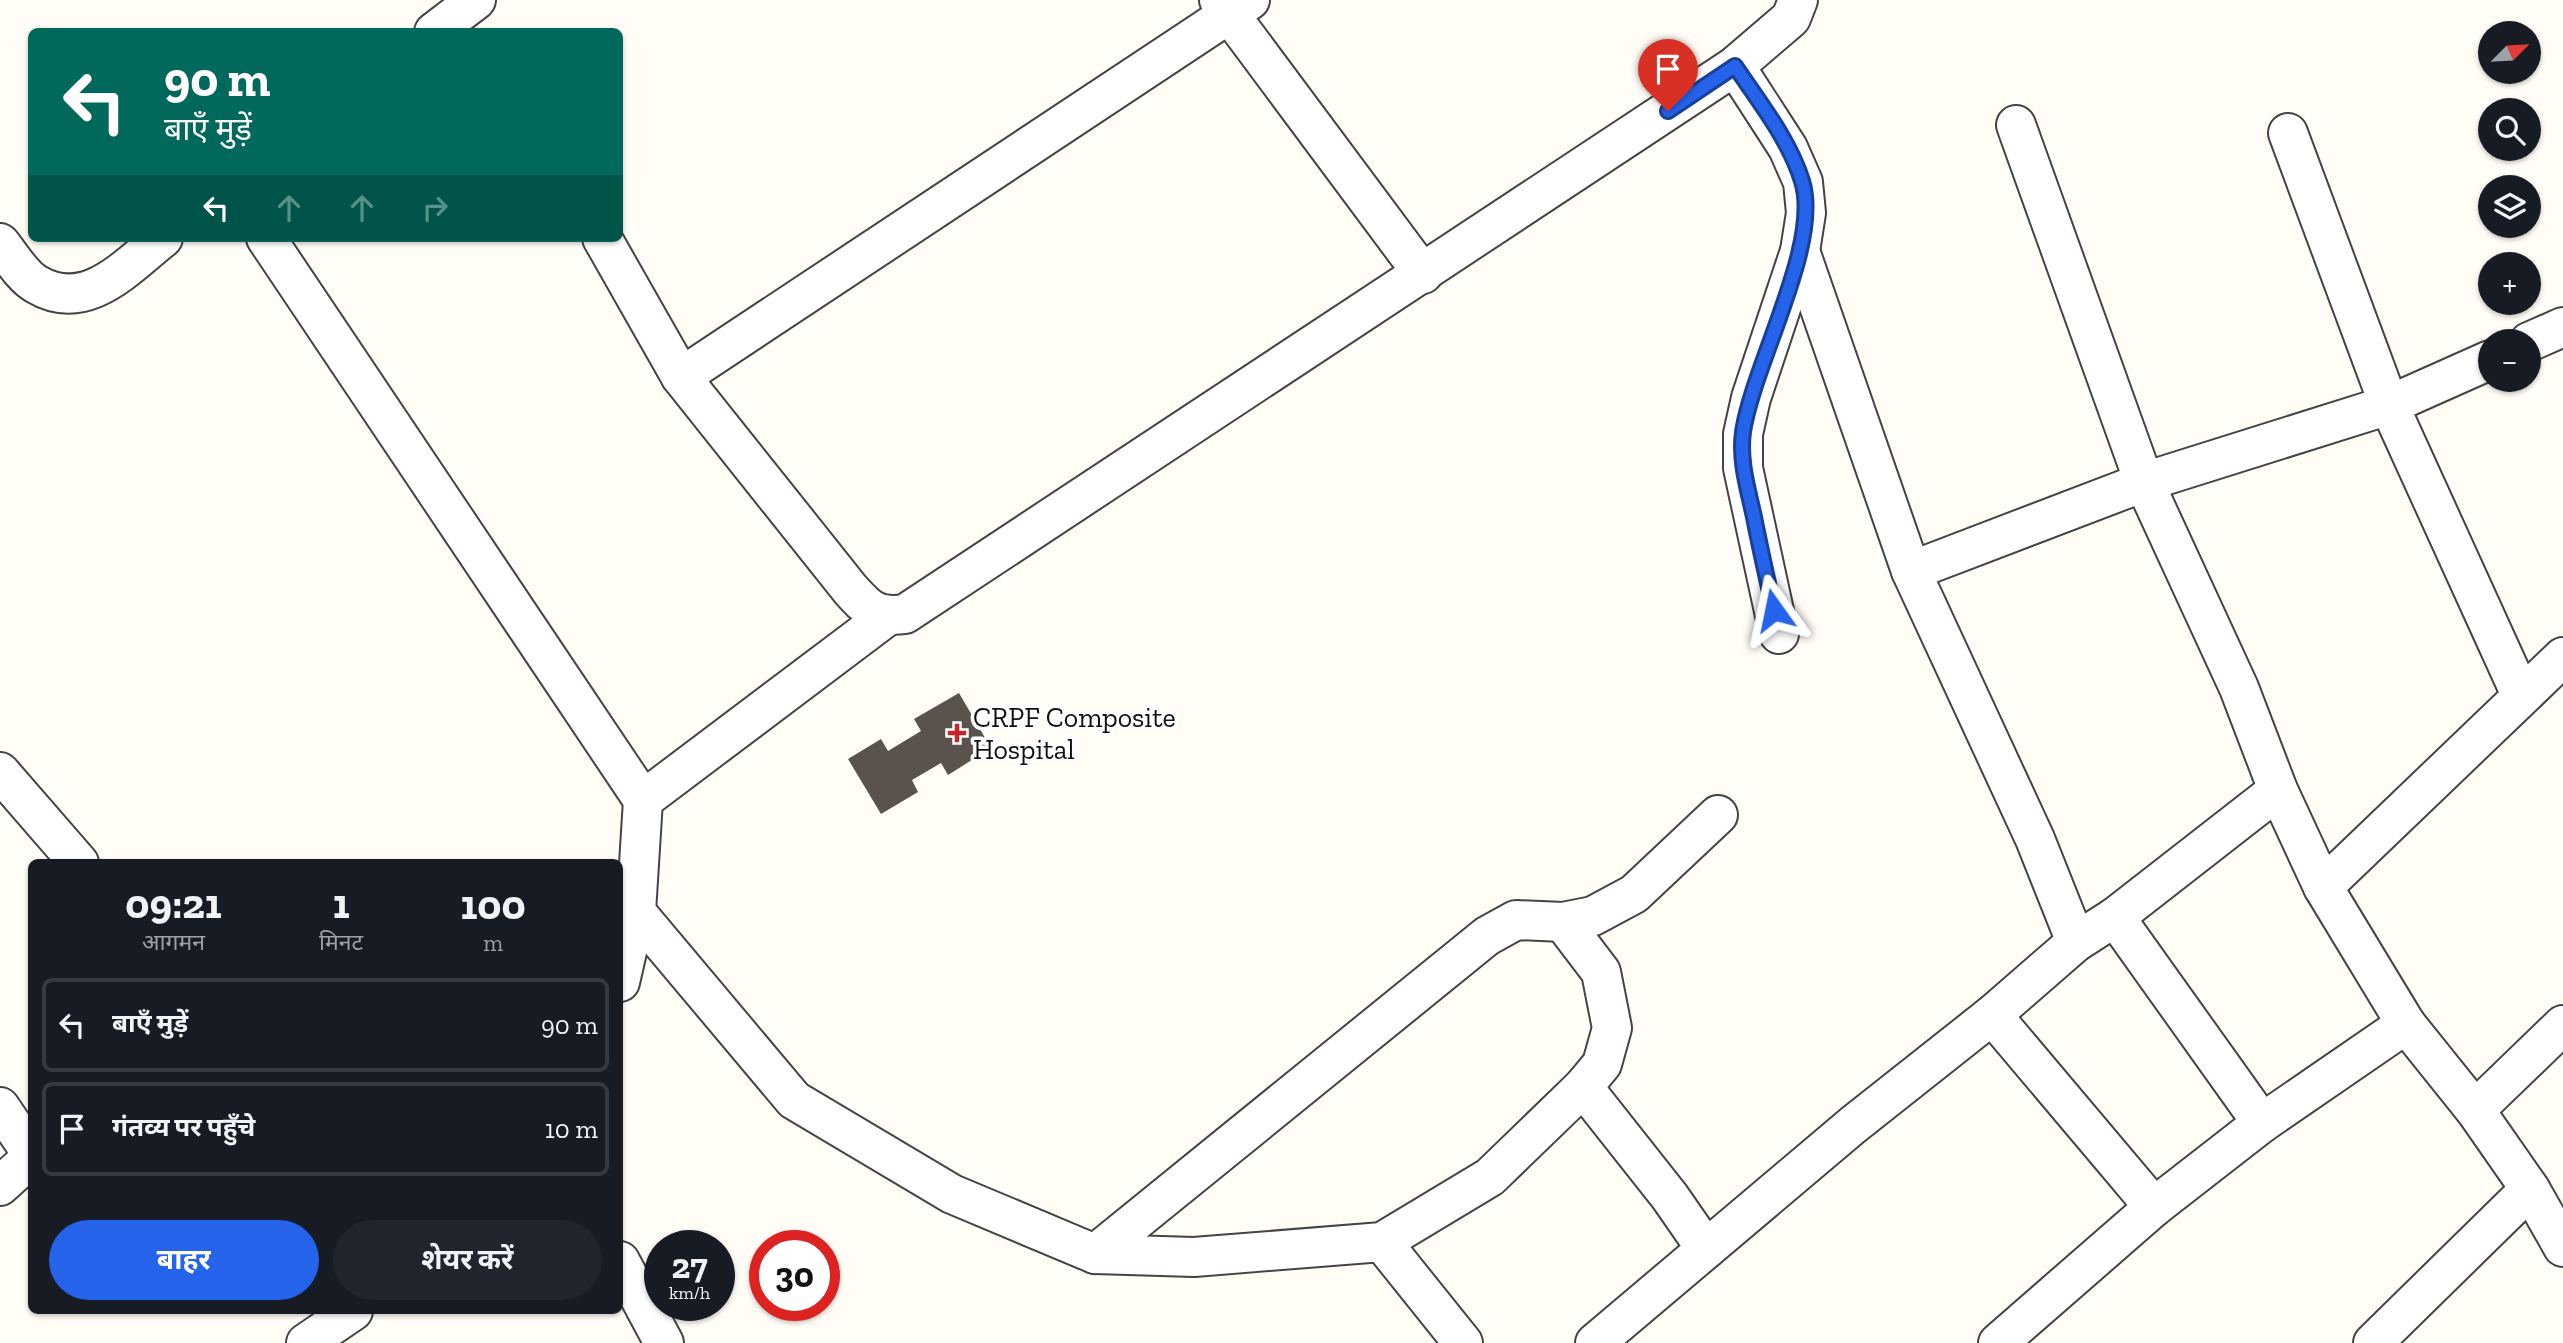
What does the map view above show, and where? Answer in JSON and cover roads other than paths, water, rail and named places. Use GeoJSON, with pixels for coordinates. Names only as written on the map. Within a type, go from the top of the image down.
{"type":"FeatureCollection","features":[{"type":"Feature","properties":{"kind":"street"},"geometry":{"type":"LineString","coordinates":[[643,800],[887,617],[905,614],[1735,66],[1791,18],[1798,0]]}},
{"type":"Feature","properties":{"kind":"street"},"geometry":{"type":"LineString","coordinates":[[681,377],[1233,4],[1423,274]]}},
{"type":"Feature","properties":{"kind":"street"},"geometry":{"type":"LineString","coordinates":[[441,28],[474,9]]}},
{"type":"Feature","properties":{"kind":"street"},"geometry":{"type":"LineString","coordinates":[[1735,66],[1788,148],[1803,182],[1806,213],[1800,251],[1751,398],[1743,434],[1743,468],[1779,634]]}},
{"type":"Feature","properties":{"kind":"street"},"geometry":{"type":"LineString","coordinates":[[2016,125],[2144,482],[2239,688],[2278,790],[2323,887],[2406,1024],[2475,1110],[2530,1189],[2563,1247]]}},
{"type":"Feature","properties":{"kind":"street"},"geometry":{"type":"LineString","coordinates":[[2288,133],[2389,405],[2521,695]]}},
{"type":"Feature","properties":{"kind":"street"},"geometry":{"type":"LineString","coordinates":[[0,243],[34,284],[59,293],[79,295],[109,280],[158,242]]}},
{"type":"Feature","properties":{"kind":"street"},"geometry":{"type":"LineString","coordinates":[[269,242],[643,800],[636,912],[623,969]]}},
{"type":"Feature","properties":{"kind":"street"},"geometry":{"type":"LineString","coordinates":[[604,242],[681,377],[850,589],[867,608],[887,617]]}},
{"type":"Feature","properties":{"kind":"street"},"geometry":{"type":"LineString","coordinates":[[1800,251],[1911,571],[2035,839],[2076,942]]}},
{"type":"Feature","properties":{"kind":"street"},"geometry":{"type":"LineString","coordinates":[[2541,337],[2563,327]]}},
{"type":"Feature","properties":{"kind":"street"},"geometry":{"type":"LineString","coordinates":[[1911,571],[2144,482],[2389,405],[2478,365]]}},
{"type":"Feature","properties":{"kind":"street"},"geometry":{"type":"LineString","coordinates":[[2323,887],[2563,657]]}},
{"type":"Feature","properties":{"kind":"street"},"geometry":{"type":"LineString","coordinates":[[0,772],[76,859]]}},
{"type":"Feature","properties":{"kind":"street"},"geometry":{"type":"LineString","coordinates":[[1595,1343],[1853,1125],[1992,1015],[2076,942],[2115,916],[2278,790]]}},
{"type":"Feature","properties":{"kind":"street"},"geometry":{"type":"LineString","coordinates":[[1095,1255],[1487,936],[1516,920],[1563,922],[1593,916],[1633,894],[1718,815]]}},
{"type":"Feature","properties":{"kind":"street"},"geometry":{"type":"LineString","coordinates":[[636,912],[794,1100],[951,1194],[1095,1255],[1194,1257],[1382,1242],[1490,1177],[1583,1087],[1602,1064],[1612,1028],[1601,972],[1563,922]]}},
{"type":"Feature","properties":{"kind":"street"},"geometry":{"type":"LineString","coordinates":[[2115,916],[2262,1123]]}},
{"type":"Feature","properties":{"kind":"street"},"geometry":{"type":"LineString","coordinates":[[1992,1015],[2154,1208]]}},
{"type":"Feature","properties":{"kind":"street"},"geometry":{"type":"LineString","coordinates":[[1998,1343],[2154,1208],[2262,1123],[2406,1024]]}},
{"type":"Feature","properties":{"kind":"street"},"geometry":{"type":"LineString","coordinates":[[2475,1110],[2563,1026]]}},
{"type":"Feature","properties":{"kind":"street"},"geometry":{"type":"LineString","coordinates":[[1583,1087],[1670,1197],[1706,1250]]}},
{"type":"Feature","properties":{"kind":"street"},"geometry":{"type":"LineString","coordinates":[[0,1107],[28,1149]]}},
{"type":"Feature","properties":{"kind":"street"},"geometry":{"type":"LineString","coordinates":[[0,1186],[28,1159]]}},
{"type":"Feature","properties":{"kind":"street"},"geometry":{"type":"LineString","coordinates":[[2373,1343],[2530,1189]]}},
{"type":"Feature","properties":{"kind":"street"},"geometry":{"type":"LineString","coordinates":[[1382,1242],[1463,1343]]}},
{"type":"Feature","properties":{"kind":"street"},"geometry":{"type":"LineString","coordinates":[[623,1267],[664,1343]]}},
{"type":"Feature","properties":{"kind":"street"},"geometry":{"type":"LineString","coordinates":[[306,1343],[346,1314]]}},
{"type":"Feature","properties":{"kind":"place","name":"CRPF Composite Hospital"},"geometry":{"type":"Point","coordinates":[957,733]}}]}
